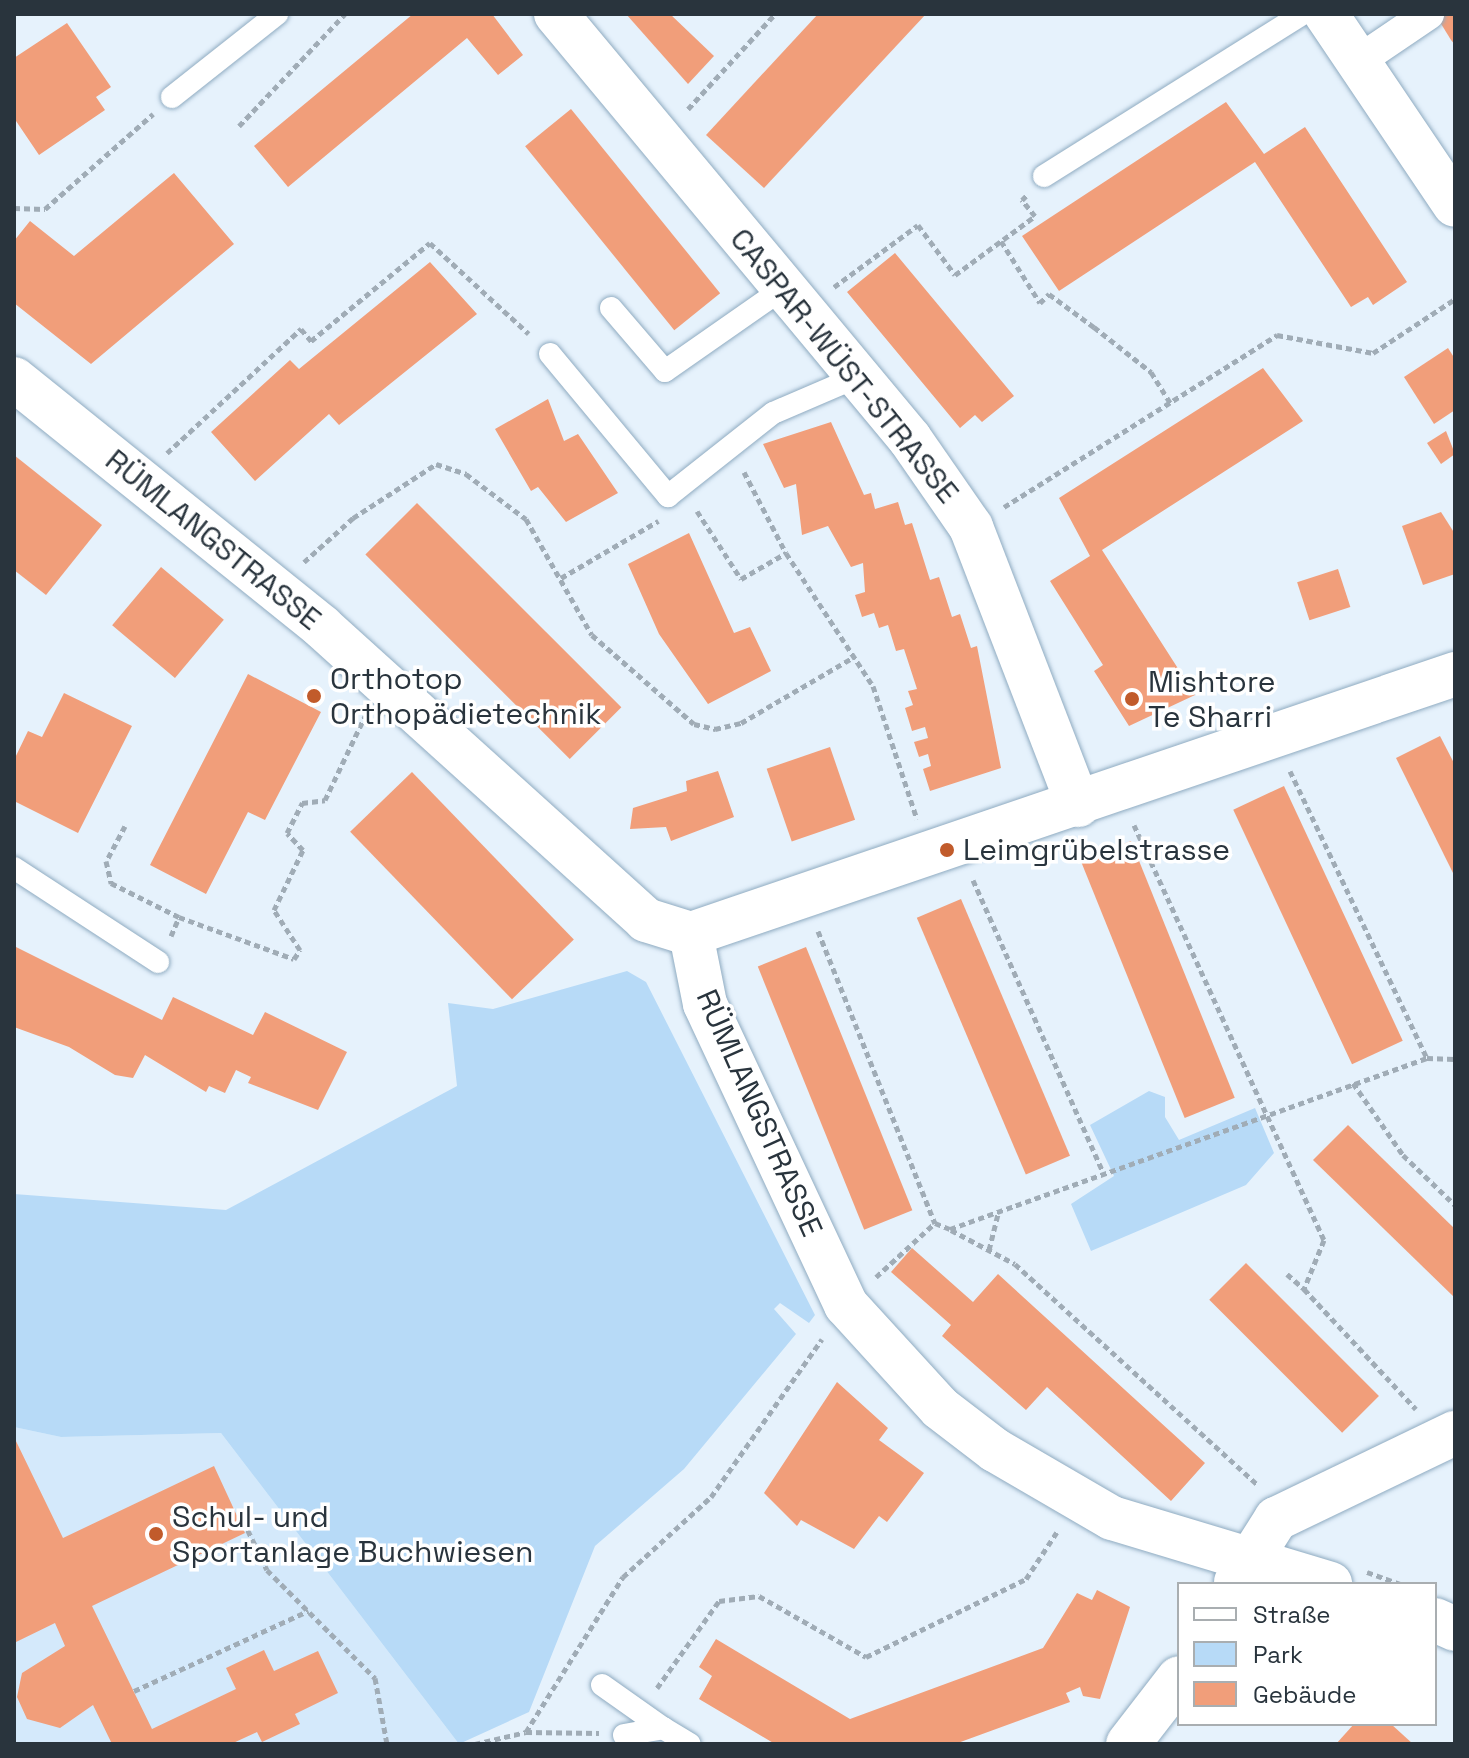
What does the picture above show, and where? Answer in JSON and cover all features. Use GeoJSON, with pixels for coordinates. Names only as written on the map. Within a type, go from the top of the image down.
{"type":"FeatureCollection","features":[{"type":"Feature","properties":{"kind":"street","name":"CASPAR-WÜST-STRASSE"},"geometry":{"type":"LineString","coordinates":[[556,14],[910,439],[982,549],[1078,805]]}},
{"type":"Feature","properties":{"kind":"street"},"geometry":{"type":"LineString","coordinates":[[1326,14],[1455,205]]}},
{"type":"Feature","properties":{"kind":"street"},"geometry":{"type":"LineString","coordinates":[[1357,62],[1428,14]]}},
{"type":"Feature","properties":{"kind":"street","name":"RÜMLANGSTRASSE"},"geometry":{"type":"LineString","coordinates":[[14,379],[322,627],[646,920],[691,934],[705,1004],[863,1292],[940,1408],[1048,1484],[1162,1538],[1244,1572],[1316,1582]]}},
{"type":"Feature","properties":{"kind":"street"},"geometry":{"type":"LineString","coordinates":[[691,934],[1078,805],[1455,674]]}},
{"type":"Feature","properties":{"kind":"street"},"geometry":{"type":"LineString","coordinates":[[1244,1572],[1276,1519],[1438,1423]]}},
{"type":"Feature","properties":{"kind":"street"},"geometry":{"type":"LineString","coordinates":[[1128,1744],[1177,1681]]}},
{"type":"Feature","properties":{"kind":"lane"},"geometry":{"type":"LineString","coordinates":[[172,97],[277,14]]}},
{"type":"Feature","properties":{"kind":"lane"},"geometry":{"type":"LineString","coordinates":[[1044,176],[1302,14]]}},
{"type":"Feature","properties":{"kind":"lane"},"geometry":{"type":"LineString","coordinates":[[611,308],[665,371],[784,288]]}},
{"type":"Feature","properties":{"kind":"lane"},"geometry":{"type":"LineString","coordinates":[[550,354],[668,496],[773,413],[857,377]]}},
{"type":"Feature","properties":{"kind":"lane"},"geometry":{"type":"LineString","coordinates":[[14,868],[162,954]]}},
{"type":"Feature","properties":{"kind":"lane"},"geometry":{"type":"LineString","coordinates":[[602,1685],[690,1744]]}},
{"type":"Feature","properties":{"kind":"lane"},"geometry":{"type":"LineString","coordinates":[[624,1735],[663,1728]]}},
{"type":"Feature","properties":{"kind":"path"},"geometry":{"type":"LineString","coordinates":[[239,126],[345,14]]}},
{"type":"Feature","properties":{"kind":"path"},"geometry":{"type":"LineString","coordinates":[[684,114],[775,14]]}},
{"type":"Feature","properties":{"kind":"path"},"geometry":{"type":"LineString","coordinates":[[14,208],[45,209],[172,97]]}},
{"type":"Feature","properties":{"kind":"path"},"geometry":{"type":"LineString","coordinates":[[831,290],[918,225],[955,275],[1035,216],[1022,200],[1044,176]]}},
{"type":"Feature","properties":{"kind":"path"},"geometry":{"type":"LineString","coordinates":[[1001,241],[1040,303],[1049,294],[1094,327],[1151,372],[1171,404]]}},
{"type":"Feature","properties":{"kind":"path"},"geometry":{"type":"LineString","coordinates":[[161,458],[301,329],[311,341],[430,243],[550,354]]}},
{"type":"Feature","properties":{"kind":"path"},"geometry":{"type":"LineString","coordinates":[[989,516],[1277,335],[1373,353],[1455,299]]}},
{"type":"Feature","properties":{"kind":"path"},"geometry":{"type":"LineString","coordinates":[[747,459],[746,484],[786,553],[873,686],[921,831]]}},
{"type":"Feature","properties":{"kind":"path"},"geometry":{"type":"LineString","coordinates":[[298,568],[353,518],[436,464],[466,474],[526,519],[592,635],[694,724],[715,729],[741,723],[854,657]]}},
{"type":"Feature","properties":{"kind":"path"},"geometry":{"type":"LineString","coordinates":[[689,509],[707,516],[741,579],[786,553]]}},
{"type":"Feature","properties":{"kind":"path"},"geometry":{"type":"LineString","coordinates":[[561,578],[675,513]]}},
{"type":"Feature","properties":{"kind":"path"},"geometry":{"type":"LineString","coordinates":[[125,826],[106,875],[179,917],[300,956],[274,910],[303,850],[287,833],[302,803],[325,800],[371,704]]}},
{"type":"Feature","properties":{"kind":"path"},"geometry":{"type":"LineString","coordinates":[[1284,759],[1427,1058]]}},
{"type":"Feature","properties":{"kind":"path"},"geometry":{"type":"LineString","coordinates":[[1128,812],[1262,1117],[1324,1240],[1304,1289]]}},
{"type":"Feature","properties":{"kind":"path"},"geometry":{"type":"LineString","coordinates":[[967,868],[1104,1174]]}},
{"type":"Feature","properties":{"kind":"path"},"geometry":{"type":"LineString","coordinates":[[162,954],[179,917]]}},
{"type":"Feature","properties":{"kind":"path"},"geometry":{"type":"LineString","coordinates":[[813,920],[935,1223],[1015,1264],[1268,1494]]}},
{"type":"Feature","properties":{"kind":"path"},"geometry":{"type":"LineString","coordinates":[[950,1229],[1427,1058],[1455,1059]]}},
{"type":"Feature","properties":{"kind":"path"},"geometry":{"type":"LineString","coordinates":[[1353,1083],[1403,1155],[1455,1205]]}},
{"type":"Feature","properties":{"kind":"path"},"geometry":{"type":"LineString","coordinates":[[989,1250],[999,1213]]}},
{"type":"Feature","properties":{"kind":"path"},"geometry":{"type":"LineString","coordinates":[[890,1265],[935,1223]]}},
{"type":"Feature","properties":{"kind":"path"},"geometry":{"type":"LineString","coordinates":[[1287,1274],[1438,1423]]}},
{"type":"Feature","properties":{"kind":"path"},"geometry":{"type":"LineString","coordinates":[[526,1732],[623,1577],[711,1497],[863,1292]]}},
{"type":"Feature","properties":{"kind":"path"},"geometry":{"type":"LineString","coordinates":[[239,1512],[267,1570],[375,1678],[387,1744]]}},
{"type":"Feature","properties":{"kind":"path"},"geometry":{"type":"LineString","coordinates":[[641,1713],[719,1601],[759,1596],[866,1657],[1026,1579],[1063,1525]]}},
{"type":"Feature","properties":{"kind":"path"},"geometry":{"type":"LineString","coordinates":[[134,1691],[308,1611]]}},
{"type":"Feature","properties":{"kind":"path"},"geometry":{"type":"LineString","coordinates":[[475,1744],[526,1732],[624,1735]]}},
{"type":"Feature","properties":{"kind":"shaded area","name":"Schul- und Sportanlage Buchwiesen"},"geometry":{"type":"Polygon","coordinates":[[[14,1427],[61,1437],[221,1433],[459,1744],[14,1744],[14,1427]]]}},
{"type":"Feature","properties":{"kind":"green space"},"geometry":{"type":"Polygon","coordinates":[[[627,971],[646,982],[815,1315],[809,1323],[780,1303],[774,1309],[796,1334],[684,1469],[595,1546],[529,1712],[459,1744],[221,1433],[61,1437],[14,1427],[14,1194],[226,1210],[457,1086],[448,1003],[493,1009],[627,971]]]}},
{"type":"Feature","properties":{"kind":"green space"},"geometry":{"type":"Polygon","coordinates":[[[1149,1091],[1165,1097],[1165,1117],[1179,1140],[1255,1108],[1274,1153],[1246,1185],[1091,1251],[1071,1204],[1114,1176],[1090,1125],[1149,1091]]]}},
{"type":"Feature","properties":{"kind":"building"},"geometry":{"type":"Polygon","coordinates":[[[413,14],[492,14],[523,55],[498,75],[467,38],[288,187],[254,146],[413,14]]]}},
{"type":"Feature","properties":{"kind":"building"},"geometry":{"type":"Polygon","coordinates":[[[626,14],[670,14],[714,56],[688,84],[626,14]]]}},
{"type":"Feature","properties":{"kind":"building"},"geometry":{"type":"Polygon","coordinates":[[[818,14],[926,14],[764,188],[706,135],[818,14]]]}},
{"type":"Feature","properties":{"kind":"building"},"geometry":{"type":"Polygon","coordinates":[[[1435,14],[1455,14],[1455,45],[1451,40],[1435,14]]]}},
{"type":"Feature","properties":{"kind":"building"},"geometry":{"type":"Polygon","coordinates":[[[67,23],[111,87],[96,97],[105,110],[39,155],[14,118],[14,58],[67,23]]]}},
{"type":"Feature","properties":{"kind":"building"},"geometry":{"type":"Polygon","coordinates":[[[1226,102],[1264,154],[1305,127],[1407,282],[1373,305],[1368,297],[1351,307],[1255,162],[1059,291],[1022,236],[1226,102]]]}},
{"type":"Feature","properties":{"kind":"building"},"geometry":{"type":"Polygon","coordinates":[[[571,109],[720,293],[674,330],[525,146],[571,109]]]}},
{"type":"Feature","properties":{"kind":"building"},"geometry":{"type":"Polygon","coordinates":[[[174,173],[234,244],[91,364],[14,303],[14,241],[30,221],[74,256],[174,173]]]}},
{"type":"Feature","properties":{"kind":"building"},"geometry":{"type":"Polygon","coordinates":[[[895,253],[1014,396],[982,422],[975,415],[960,428],[847,292],[895,253]]]}},
{"type":"Feature","properties":{"kind":"building"},"geometry":{"type":"Polygon","coordinates":[[[430,262],[477,314],[339,425],[329,414],[255,481],[211,432],[290,360],[299,369],[430,262]]]}},
{"type":"Feature","properties":{"kind":"building"},"geometry":{"type":"Polygon","coordinates":[[[1448,348],[1455,359],[1455,410],[1434,424],[1404,377],[1448,348]]]}},
{"type":"Feature","properties":{"kind":"building"},"geometry":{"type":"Polygon","coordinates":[[[1263,368],[1303,421],[1102,550],[1195,695],[1129,726],[1094,671],[1103,665],[1050,581],[1090,556],[1059,498],[1263,368]]]}},
{"type":"Feature","properties":{"kind":"building"},"geometry":{"type":"Polygon","coordinates":[[[548,399],[564,441],[578,434],[618,493],[566,522],[538,487],[531,491],[495,429],[548,399]]]}},
{"type":"Feature","properties":{"kind":"building"},"geometry":{"type":"Polygon","coordinates":[[[831,422],[864,495],[871,493],[875,509],[898,502],[905,525],[912,523],[930,580],[939,577],[952,617],[960,614],[971,648],[977,646],[1001,768],[930,791],[923,769],[931,766],[928,754],[919,757],[914,742],[928,738],[925,727],[912,731],[905,708],[913,705],[908,691],[917,689],[904,649],[896,651],[888,625],[879,628],[874,613],[862,617],[855,595],[865,592],[863,563],[851,567],[828,526],[802,535],[796,484],[784,488],[763,444],[831,422]]]}},
{"type":"Feature","properties":{"kind":"building"},"geometry":{"type":"Polygon","coordinates":[[[1446,431],[1455,454],[1441,464],[1427,443],[1446,431]]]}},
{"type":"Feature","properties":{"kind":"building"},"geometry":{"type":"Polygon","coordinates":[[[14,455],[102,525],[46,595],[14,570],[14,455]]]}},
{"type":"Feature","properties":{"kind":"building"},"geometry":{"type":"Polygon","coordinates":[[[417,503],[621,707],[570,759],[365,555],[417,503]]]}},
{"type":"Feature","properties":{"kind":"building"},"geometry":{"type":"Polygon","coordinates":[[[1441,512],[1455,534],[1455,574],[1423,585],[1402,526],[1441,512]]]}},
{"type":"Feature","properties":{"kind":"building"},"geometry":{"type":"Polygon","coordinates":[[[689,533],[734,633],[750,627],[771,671],[708,704],[659,634],[628,564],[689,533]]]}},
{"type":"Feature","properties":{"kind":"building"},"geometry":{"type":"Polygon","coordinates":[[[161,567],[224,620],[175,678],[112,625],[161,567]]]}},
{"type":"Feature","properties":{"kind":"building"},"geometry":{"type":"Polygon","coordinates":[[[1338,569],[1350,607],[1309,620],[1297,582],[1338,569]]]}},
{"type":"Feature","properties":{"kind":"building"},"geometry":{"type":"Polygon","coordinates":[[[248,674],[321,712],[265,820],[248,812],[206,894],[150,865],[248,674]]]}},
{"type":"Feature","properties":{"kind":"building"},"geometry":{"type":"Polygon","coordinates":[[[64,693],[132,726],[78,833],[14,801],[14,760],[28,731],[42,737],[64,693]]]}},
{"type":"Feature","properties":{"kind":"building"},"geometry":{"type":"Polygon","coordinates":[[[1440,736],[1455,765],[1455,877],[1396,758],[1440,736]]]}},
{"type":"Feature","properties":{"kind":"building"},"geometry":{"type":"Polygon","coordinates":[[[830,747],[855,820],[792,842],[767,769],[830,747]]]}},
{"type":"Feature","properties":{"kind":"building"},"geometry":{"type":"Polygon","coordinates":[[[718,771],[734,817],[671,841],[666,827],[630,829],[633,808],[687,791],[686,781],[718,771]]]}},
{"type":"Feature","properties":{"kind":"building"},"geometry":{"type":"Polygon","coordinates":[[[412,772],[574,940],[512,999],[350,832],[412,772]]]}},
{"type":"Feature","properties":{"kind":"building"},"geometry":{"type":"Polygon","coordinates":[[[1284,786],[1403,1041],[1352,1064],[1233,810],[1284,786]]]}},
{"type":"Feature","properties":{"kind":"building"},"geometry":{"type":"Polygon","coordinates":[[[1131,841],[1235,1098],[1185,1118],[1081,861],[1131,841]]]}},
{"type":"Feature","properties":{"kind":"building"},"geometry":{"type":"Polygon","coordinates":[[[961,899],[1070,1156],[1026,1175],[917,918],[961,899]]]}},
{"type":"Feature","properties":{"kind":"building"},"geometry":{"type":"Polygon","coordinates":[[[14,946],[162,1020],[173,997],[253,1035],[265,1012],[347,1052],[318,1110],[248,1083],[251,1077],[236,1070],[225,1093],[209,1086],[206,1092],[145,1055],[133,1078],[115,1075],[69,1047],[14,1027],[14,946]]]}},
{"type":"Feature","properties":{"kind":"building"},"geometry":{"type":"Polygon","coordinates":[[[806,947],[912,1210],[864,1230],[758,966],[806,947]]]}},
{"type":"Feature","properties":{"kind":"building"},"geometry":{"type":"Polygon","coordinates":[[[1348,1125],[1455,1229],[1455,1298],[1313,1160],[1348,1125]]]}},
{"type":"Feature","properties":{"kind":"building"},"geometry":{"type":"Polygon","coordinates":[[[912,1248],[973,1302],[998,1274],[1205,1463],[1171,1501],[1047,1387],[1026,1410],[942,1336],[951,1325],[891,1272],[912,1248]]]}},
{"type":"Feature","properties":{"kind":"building"},"geometry":{"type":"Polygon","coordinates":[[[1246,1263],[1379,1396],[1342,1433],[1209,1300],[1246,1263]]]}},
{"type":"Feature","properties":{"kind":"building"},"geometry":{"type":"Polygon","coordinates":[[[837,1382],[888,1428],[879,1440],[924,1473],[887,1522],[879,1516],[854,1549],[801,1520],[797,1526],[764,1493],[837,1382]]]}},
{"type":"Feature","properties":{"kind":"building"},"geometry":{"type":"Polygon","coordinates":[[[14,1437],[63,1538],[214,1466],[245,1533],[92,1606],[152,1729],[236,1689],[226,1668],[264,1650],[274,1671],[318,1651],[338,1693],[295,1714],[300,1724],[262,1742],[257,1732],[231,1744],[112,1744],[93,1705],[60,1728],[27,1719],[17,1697],[22,1673],[65,1646],[55,1623],[14,1643],[14,1437]]]}},
{"type":"Feature","properties":{"kind":"building"},"geometry":{"type":"Polygon","coordinates":[[[1097,1590],[1130,1607],[1100,1699],[1083,1696],[1080,1687],[1066,1693],[1070,1702],[955,1744],[775,1744],[699,1699],[712,1676],[699,1667],[716,1639],[850,1719],[1043,1648],[1077,1593],[1092,1600],[1097,1590]]]}},
{"type":"Feature","properties":{"kind":"building"},"geometry":{"type":"Polygon","coordinates":[[[1352,1726],[1393,1726],[1413,1744],[1336,1744],[1352,1726]]]}},
{"type":"Feature","properties":{"kind":"place","name":"Orthotop Orthopädietechnik"},"geometry":{"type":"Point","coordinates":[314,696]}},
{"type":"Feature","properties":{"kind":"place","name":"Mishtore Te Sharri"},"geometry":{"type":"Point","coordinates":[1132,699]}},
{"type":"Feature","properties":{"kind":"place","name":"Leimgrübelstrasse"},"geometry":{"type":"Point","coordinates":[947,850]}},
{"type":"Feature","properties":{"kind":"place","name":"Schul- und Sportanlage Buchwiesen"},"geometry":{"type":"Point","coordinates":[156,1534]}}]}
